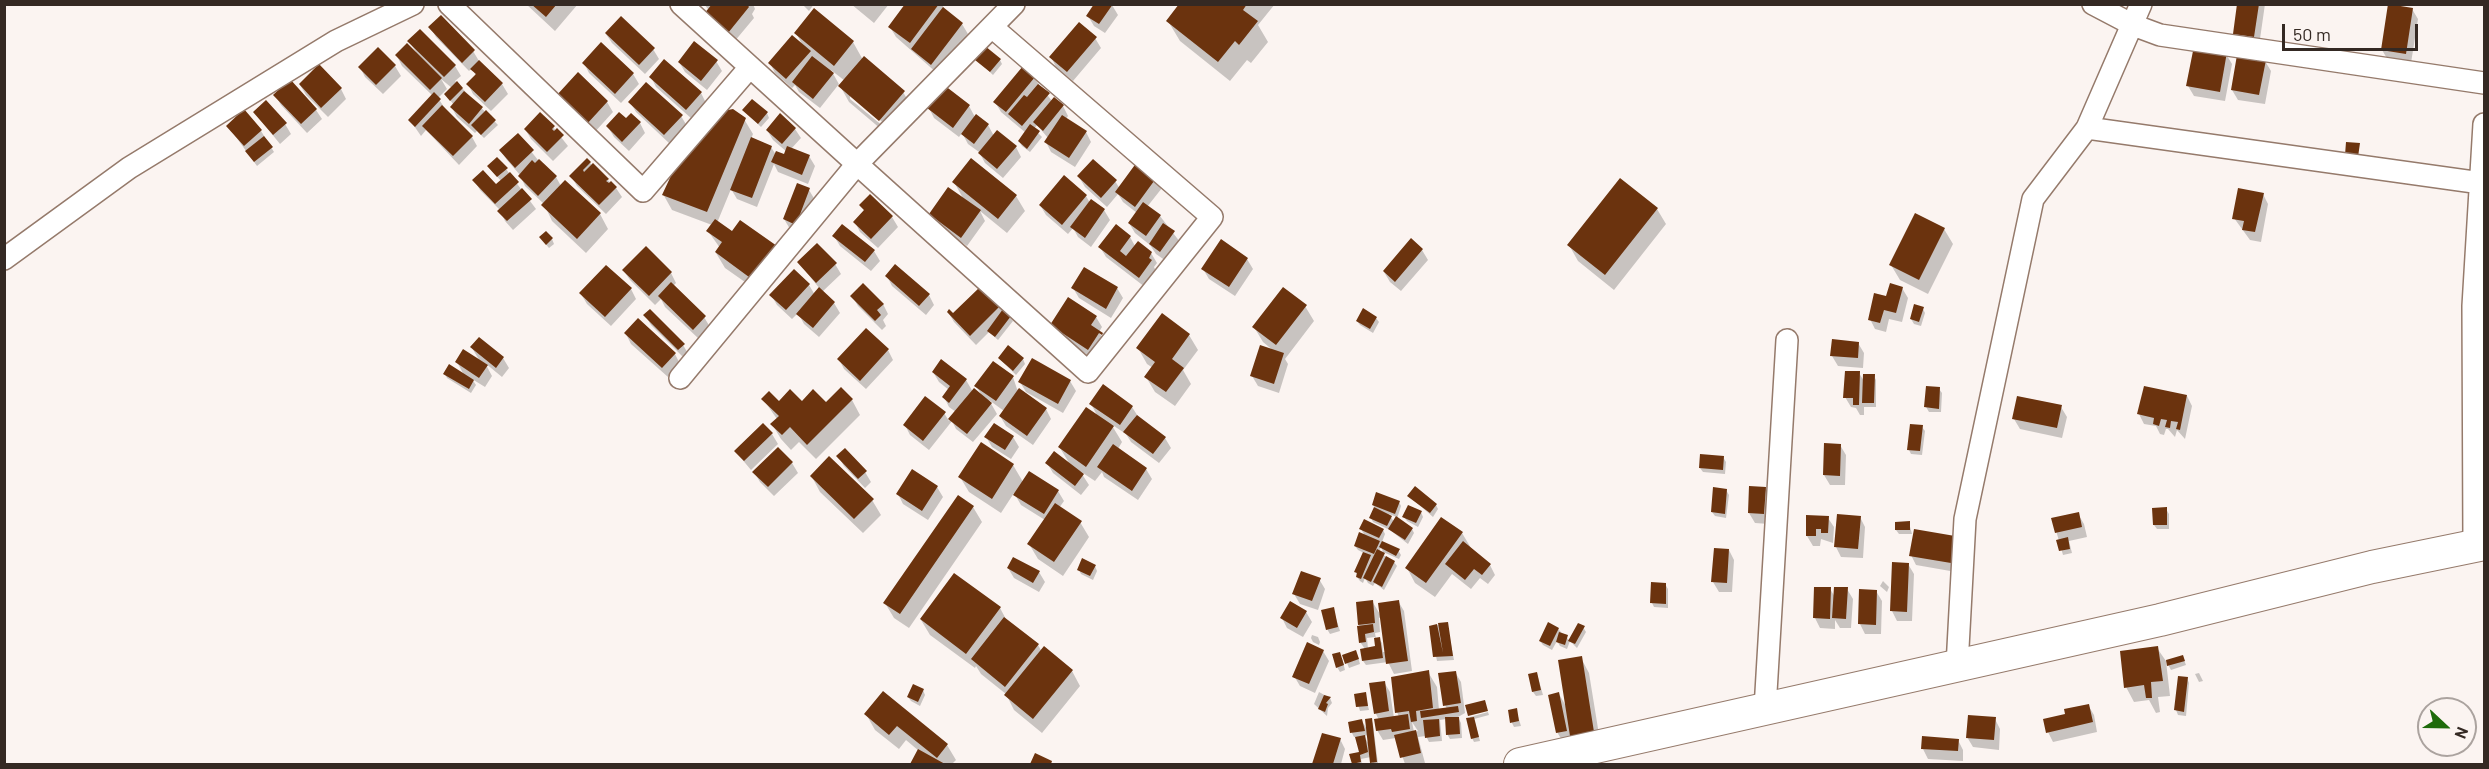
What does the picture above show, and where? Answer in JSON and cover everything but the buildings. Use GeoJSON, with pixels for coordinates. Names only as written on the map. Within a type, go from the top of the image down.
{"type":"FeatureCollection","features":[{"type":"Feature","properties":{"kind":"main road"},"geometry":{"type":"LineString","coordinates":[[1520,765],[1608,755],[1764,709],[2160,620],[2372,567],[2479,545]]}},
{"type":"Feature","properties":{"kind":"street"},"geometry":{"type":"LineString","coordinates":[[4,259],[129,168],[336,41],[413,4]]}},
{"type":"Feature","properties":{"kind":"street"},"geometry":{"type":"LineString","coordinates":[[449,4],[643,191],[750,67]]}},
{"type":"Feature","properties":{"kind":"street"},"geometry":{"type":"LineString","coordinates":[[681,4],[1088,372],[1212,217],[992,27]]}},
{"type":"Feature","properties":{"kind":"street"},"geometry":{"type":"LineString","coordinates":[[680,378],[857,164],[1014,4]]}},
{"type":"Feature","properties":{"kind":"street"},"geometry":{"type":"LineString","coordinates":[[2093,4],[2133,25],[2160,35],[2484,83]]}},
{"type":"Feature","properties":{"kind":"street"},"geometry":{"type":"LineString","coordinates":[[1958,666],[1965,519],[2032,198],[2086,128],[2141,4]]}},
{"type":"Feature","properties":{"kind":"street"},"geometry":{"type":"LineString","coordinates":[[2479,545],[2473,306],[2484,124]]}},
{"type":"Feature","properties":{"kind":"street"},"geometry":{"type":"LineString","coordinates":[[2086,128],[2481,183]]}},
{"type":"Feature","properties":{"kind":"street"},"geometry":{"type":"LineString","coordinates":[[1764,709],[1787,340]]}}]}
